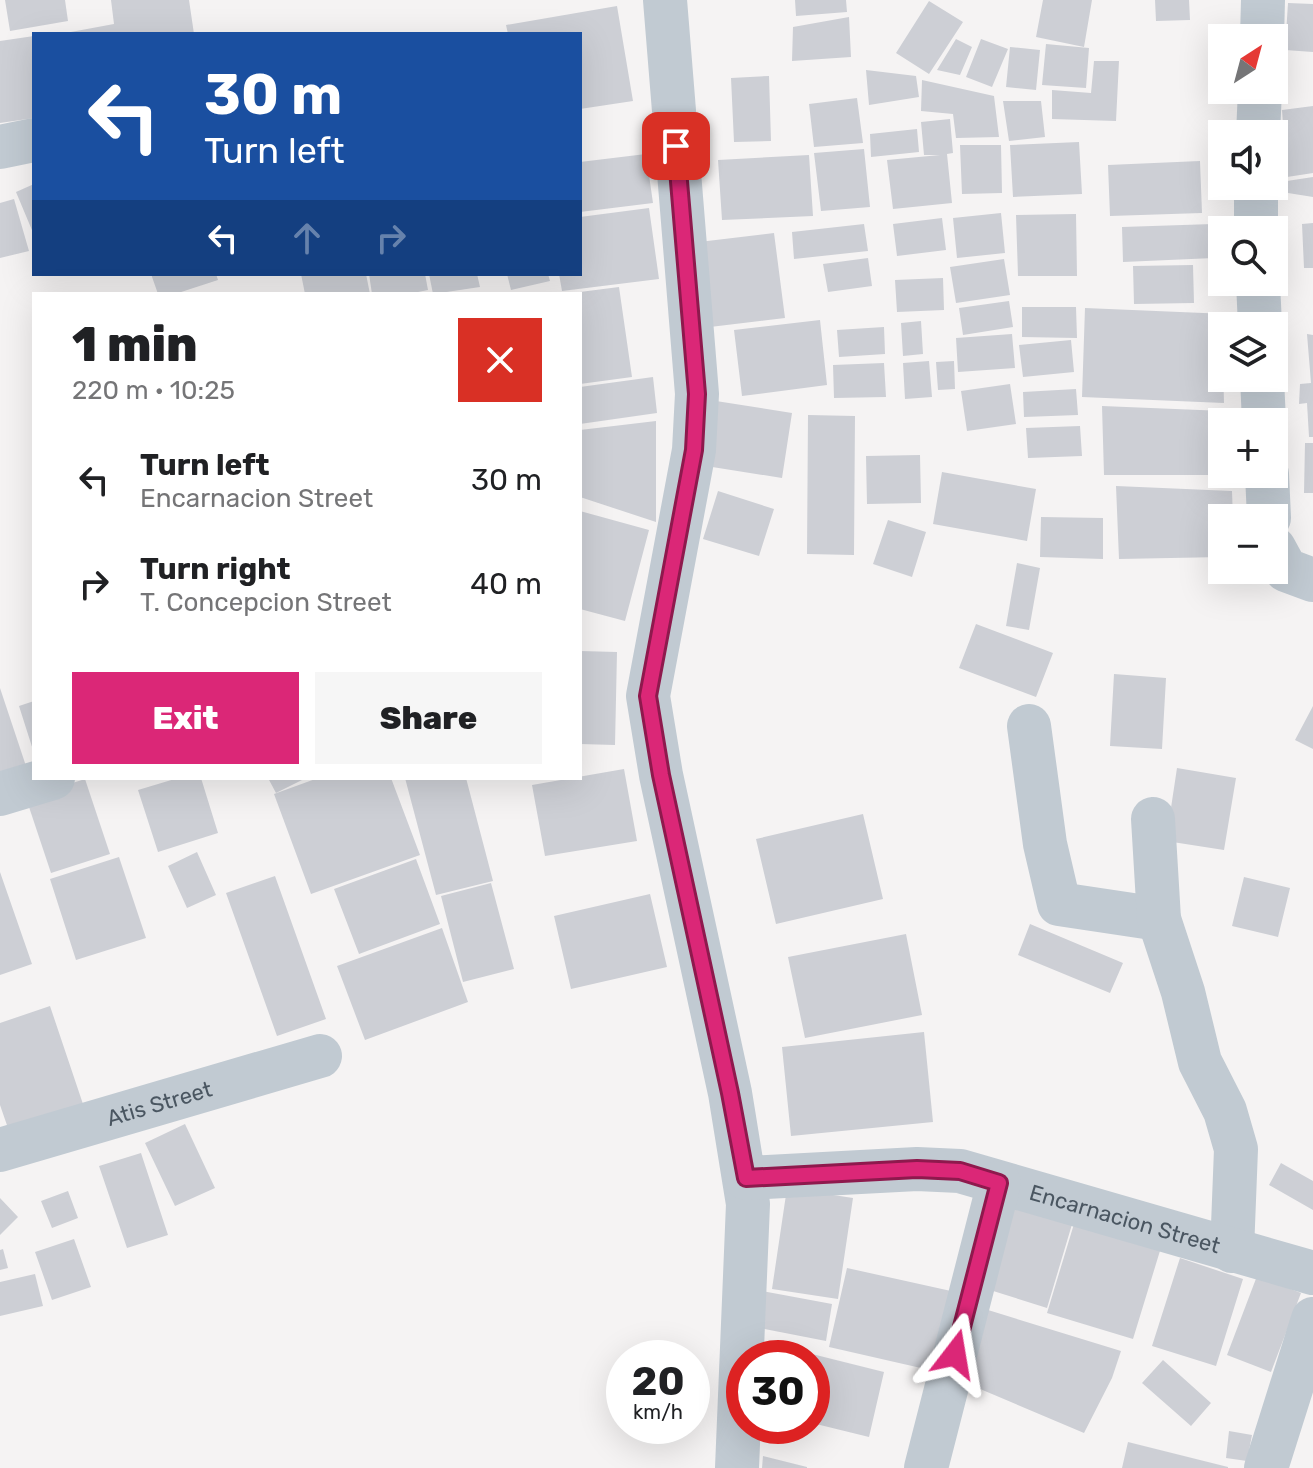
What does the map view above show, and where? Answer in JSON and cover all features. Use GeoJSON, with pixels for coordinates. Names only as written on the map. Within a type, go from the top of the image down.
{"type":"FeatureCollection","features":[{"type":"Feature","properties":{"kind":"street"},"geometry":{"type":"LineString","coordinates":[[665,0],[697,394],[694,450],[648,696],[661,775],[746,1178],[748,1204],[737,1468]]}},
{"type":"Feature","properties":{"kind":"street"},"geometry":{"type":"LineString","coordinates":[[1262,24],[1263,0]]}},
{"type":"Feature","properties":{"kind":"street"},"geometry":{"type":"LineString","coordinates":[[0,147],[32,140]]}},
{"type":"Feature","properties":{"kind":"street"},"geometry":{"type":"LineString","coordinates":[[1288,571],[1313,580]]}},
{"type":"Feature","properties":{"kind":"street"},"geometry":{"type":"LineString","coordinates":[[1029,726],[1045,844],[1059,904],[1159,919]]}},
{"type":"Feature","properties":{"kind":"street"},"geometry":{"type":"LineString","coordinates":[[0,794],[46,780]]}},
{"type":"Feature","properties":{"kind":"street"},"geometry":{"type":"LineString","coordinates":[[1153,819],[1159,919],[1183,992],[1200,1062],[1225,1111],[1236,1149],[1232,1251]]}},
{"type":"Feature","properties":{"kind":"street","name":"Atis Street"},"geometry":{"type":"LineString","coordinates":[[0,1150],[320,1056]]}},
{"type":"Feature","properties":{"kind":"street","name":"Encarnacion Street"},"geometry":{"type":"LineString","coordinates":[[746,1178],[917,1169],[960,1171],[1313,1273]]}},
{"type":"Feature","properties":{"kind":"street"},"geometry":{"type":"LineString","coordinates":[[926,1468],[999,1183]]}},
{"type":"Feature","properties":{"kind":"street"},"geometry":{"type":"LineString","coordinates":[[1266,1468],[1313,1319]]}},
{"type":"Feature","properties":{"kind":"building"},"geometry":{"type":"Polygon","coordinates":[[[5,0],[65,0],[68,21],[10,31],[5,0]]]}},
{"type":"Feature","properties":{"kind":"building"},"geometry":{"type":"Polygon","coordinates":[[[111,0],[189,0],[194,32],[71,32],[114,24],[111,0]]]}},
{"type":"Feature","properties":{"kind":"building"},"geometry":{"type":"Polygon","coordinates":[[[795,0],[846,0],[847,12],[796,16],[795,0]]]}},
{"type":"Feature","properties":{"kind":"building"},"geometry":{"type":"Polygon","coordinates":[[[1043,0],[1092,0],[1084,47],[1036,37],[1043,0]]]}},
{"type":"Feature","properties":{"kind":"building"},"geometry":{"type":"Polygon","coordinates":[[[1155,0],[1189,0],[1190,20],[1156,21],[1155,0]]]}},
{"type":"Feature","properties":{"kind":"building"},"geometry":{"type":"Polygon","coordinates":[[[929,1],[963,22],[929,74],[896,53],[929,1]]]}},
{"type":"Feature","properties":{"kind":"building"},"geometry":{"type":"Polygon","coordinates":[[[1288,3],[1313,4],[1313,52],[1288,50],[1288,3]]]}},
{"type":"Feature","properties":{"kind":"building"},"geometry":{"type":"Polygon","coordinates":[[[617,6],[633,101],[582,109],[582,32],[508,32],[506,25],[617,6]]]}},
{"type":"Feature","properties":{"kind":"building"},"geometry":{"type":"Polygon","coordinates":[[[849,17],[851,57],[792,61],[793,27],[849,17]]]}},
{"type":"Feature","properties":{"kind":"building"},"geometry":{"type":"Polygon","coordinates":[[[32,36],[32,118],[0,123],[0,41],[32,36]]]}},
{"type":"Feature","properties":{"kind":"building"},"geometry":{"type":"Polygon","coordinates":[[[956,39],[972,47],[960,75],[937,70],[956,39]]]}},
{"type":"Feature","properties":{"kind":"building"},"geometry":{"type":"Polygon","coordinates":[[[981,39],[1008,49],[992,87],[966,77],[981,39]]]}},
{"type":"Feature","properties":{"kind":"building"},"geometry":{"type":"Polygon","coordinates":[[[1046,44],[1089,48],[1086,88],[1042,85],[1046,44]]]}},
{"type":"Feature","properties":{"kind":"building"},"geometry":{"type":"Polygon","coordinates":[[[1010,47],[1040,50],[1036,90],[1006,87],[1010,47]]]}},
{"type":"Feature","properties":{"kind":"building"},"geometry":{"type":"Polygon","coordinates":[[[1094,61],[1119,61],[1116,121],[1052,119],[1052,90],[1091,93],[1094,61]]]}},
{"type":"Feature","properties":{"kind":"building"},"geometry":{"type":"Polygon","coordinates":[[[866,70],[916,76],[919,97],[869,105],[866,70]]]}},
{"type":"Feature","properties":{"kind":"building"},"geometry":{"type":"Polygon","coordinates":[[[769,76],[771,141],[734,142],[731,78],[769,76]]]}},
{"type":"Feature","properties":{"kind":"building"},"geometry":{"type":"Polygon","coordinates":[[[922,80],[994,96],[999,137],[956,138],[953,114],[921,111],[922,80]]]}},
{"type":"Feature","properties":{"kind":"building"},"geometry":{"type":"Polygon","coordinates":[[[857,98],[863,143],[814,147],[809,104],[857,98]]]}},
{"type":"Feature","properties":{"kind":"building"},"geometry":{"type":"Polygon","coordinates":[[[1003,101],[1041,101],[1045,137],[1009,141],[1003,101]]]}},
{"type":"Feature","properties":{"kind":"building"},"geometry":{"type":"Polygon","coordinates":[[[1313,106],[1313,173],[1288,177],[1288,120],[1283,120],[1282,110],[1313,106]]]}},
{"type":"Feature","properties":{"kind":"building"},"geometry":{"type":"Polygon","coordinates":[[[950,119],[953,153],[947,154],[952,203],[893,209],[887,160],[940,155],[924,155],[921,122],[950,119]]]}},
{"type":"Feature","properties":{"kind":"building"},"geometry":{"type":"Polygon","coordinates":[[[917,129],[919,152],[871,157],[870,134],[917,129]]]}},
{"type":"Feature","properties":{"kind":"building"},"geometry":{"type":"Polygon","coordinates":[[[1079,142],[1082,194],[1013,197],[1010,145],[1079,142]]]}},
{"type":"Feature","properties":{"kind":"building"},"geometry":{"type":"Polygon","coordinates":[[[960,145],[1001,145],[1002,193],[962,194],[960,145]]]}},
{"type":"Feature","properties":{"kind":"building"},"geometry":{"type":"Polygon","coordinates":[[[864,149],[870,207],[821,211],[814,153],[864,149]]]}},
{"type":"Feature","properties":{"kind":"building"},"geometry":{"type":"Polygon","coordinates":[[[646,154],[653,203],[582,212],[582,162],[646,154]]]}},
{"type":"Feature","properties":{"kind":"building"},"geometry":{"type":"Polygon","coordinates":[[[809,155],[813,216],[722,220],[718,160],[809,155]]]}},
{"type":"Feature","properties":{"kind":"building"},"geometry":{"type":"Polygon","coordinates":[[[1200,161],[1202,213],[1110,216],[1108,165],[1200,161]]]}},
{"type":"Feature","properties":{"kind":"building"},"geometry":{"type":"Polygon","coordinates":[[[1313,177],[1313,197],[1288,193],[1288,181],[1313,177]]]}},
{"type":"Feature","properties":{"kind":"building"},"geometry":{"type":"Polygon","coordinates":[[[32,185],[32,230],[16,192],[32,185]]]}},
{"type":"Feature","properties":{"kind":"building"},"geometry":{"type":"Polygon","coordinates":[[[14,199],[29,251],[0,258],[0,203],[14,199]]]}},
{"type":"Feature","properties":{"kind":"building"},"geometry":{"type":"Polygon","coordinates":[[[649,208],[659,279],[562,291],[559,276],[582,276],[582,217],[649,208]]]}},
{"type":"Feature","properties":{"kind":"building"},"geometry":{"type":"Polygon","coordinates":[[[1001,213],[1005,253],[957,258],[953,218],[1001,213]]]}},
{"type":"Feature","properties":{"kind":"building"},"geometry":{"type":"Polygon","coordinates":[[[1076,214],[1077,276],[1018,276],[1016,215],[1076,214]]]}},
{"type":"Feature","properties":{"kind":"building"},"geometry":{"type":"Polygon","coordinates":[[[942,218],[946,250],[897,256],[893,224],[942,218]]]}},
{"type":"Feature","properties":{"kind":"building"},"geometry":{"type":"Polygon","coordinates":[[[1313,223],[1313,268],[1304,268],[1302,224],[1313,223]]]}},
{"type":"Feature","properties":{"kind":"building"},"geometry":{"type":"Polygon","coordinates":[[[864,224],[868,251],[794,259],[792,232],[864,224]]]}},
{"type":"Feature","properties":{"kind":"building"},"geometry":{"type":"Polygon","coordinates":[[[1208,224],[1208,258],[1123,262],[1122,227],[1208,224]]]}},
{"type":"Feature","properties":{"kind":"building"},"geometry":{"type":"Polygon","coordinates":[[[774,233],[785,318],[710,327],[699,242],[774,233]]]}},
{"type":"Feature","properties":{"kind":"building"},"geometry":{"type":"Polygon","coordinates":[[[868,258],[872,286],[828,292],[823,264],[868,258]]]}},
{"type":"Feature","properties":{"kind":"building"},"geometry":{"type":"Polygon","coordinates":[[[1004,259],[1010,295],[956,303],[950,267],[1004,259]]]}},
{"type":"Feature","properties":{"kind":"building"},"geometry":{"type":"Polygon","coordinates":[[[1193,265],[1194,303],[1134,304],[1133,266],[1193,265]]]}},
{"type":"Feature","properties":{"kind":"building"},"geometry":{"type":"Polygon","coordinates":[[[152,276],[217,276],[218,280],[181,292],[157,292],[152,276]]]}},
{"type":"Feature","properties":{"kind":"building"},"geometry":{"type":"Polygon","coordinates":[[[301,276],[366,276],[370,292],[305,292],[301,276]]]}},
{"type":"Feature","properties":{"kind":"building"},"geometry":{"type":"Polygon","coordinates":[[[369,276],[425,276],[428,290],[418,292],[372,292],[369,276]]]}},
{"type":"Feature","properties":{"kind":"building"},"geometry":{"type":"Polygon","coordinates":[[[429,276],[477,276],[480,287],[446,292],[433,292],[429,276]]]}},
{"type":"Feature","properties":{"kind":"building"},"geometry":{"type":"Polygon","coordinates":[[[508,276],[549,276],[550,281],[511,290],[508,276]]]}},
{"type":"Feature","properties":{"kind":"building"},"geometry":{"type":"Polygon","coordinates":[[[943,278],[944,310],[897,312],[895,280],[943,278]]]}},
{"type":"Feature","properties":{"kind":"building"},"geometry":{"type":"Polygon","coordinates":[[[619,287],[632,377],[582,384],[580,292],[619,287]]]}},
{"type":"Feature","properties":{"kind":"building"},"geometry":{"type":"Polygon","coordinates":[[[1009,301],[1013,327],[963,335],[959,308],[1009,301]]]}},
{"type":"Feature","properties":{"kind":"building"},"geometry":{"type":"Polygon","coordinates":[[[1022,307],[1076,307],[1077,338],[1022,337],[1022,307]]]}},
{"type":"Feature","properties":{"kind":"building"},"geometry":{"type":"Polygon","coordinates":[[[1085,308],[1208,313],[1208,392],[1224,392],[1224,403],[1082,397],[1085,308]]]}},
{"type":"Feature","properties":{"kind":"building"},"geometry":{"type":"Polygon","coordinates":[[[820,320],[827,385],[742,396],[734,330],[820,320]]]}},
{"type":"Feature","properties":{"kind":"building"},"geometry":{"type":"Polygon","coordinates":[[[921,321],[923,354],[903,356],[901,323],[921,321]]]}},
{"type":"Feature","properties":{"kind":"building"},"geometry":{"type":"Polygon","coordinates":[[[884,327],[885,354],[839,357],[837,330],[884,327]]]}},
{"type":"Feature","properties":{"kind":"building"},"geometry":{"type":"Polygon","coordinates":[[[1012,334],[1015,368],[958,372],[956,338],[1012,334]]]}},
{"type":"Feature","properties":{"kind":"building"},"geometry":{"type":"Polygon","coordinates":[[[1307,334],[1313,335],[1313,437],[1309,437],[1307,403],[1299,404],[1300,384],[1311,383],[1307,334]]]}},
{"type":"Feature","properties":{"kind":"building"},"geometry":{"type":"Polygon","coordinates":[[[1071,340],[1074,372],[1023,377],[1019,345],[1071,340]]]}},
{"type":"Feature","properties":{"kind":"building"},"geometry":{"type":"Polygon","coordinates":[[[929,361],[932,397],[905,399],[903,363],[929,361]]]}},
{"type":"Feature","properties":{"kind":"building"},"geometry":{"type":"Polygon","coordinates":[[[954,361],[955,389],[938,390],[936,362],[954,361]]]}},
{"type":"Feature","properties":{"kind":"building"},"geometry":{"type":"Polygon","coordinates":[[[884,363],[886,397],[834,398],[833,365],[884,363]]]}},
{"type":"Feature","properties":{"kind":"building"},"geometry":{"type":"Polygon","coordinates":[[[653,377],[657,413],[582,424],[582,387],[653,377]]]}},
{"type":"Feature","properties":{"kind":"building"},"geometry":{"type":"Polygon","coordinates":[[[1010,384],[1016,424],[967,431],[961,391],[1010,384]]]}},
{"type":"Feature","properties":{"kind":"building"},"geometry":{"type":"Polygon","coordinates":[[[1076,389],[1078,415],[1024,417],[1023,392],[1076,389]]]}},
{"type":"Feature","properties":{"kind":"building"},"geometry":{"type":"Polygon","coordinates":[[[716,401],[792,413],[782,478],[706,466],[716,401]]]}},
{"type":"Feature","properties":{"kind":"building"},"geometry":{"type":"Polygon","coordinates":[[[1102,406],[1208,410],[1208,475],[1104,475],[1102,406]]]}},
{"type":"Feature","properties":{"kind":"building"},"geometry":{"type":"Polygon","coordinates":[[[808,415],[855,416],[854,555],[807,554],[808,415]]]}},
{"type":"Feature","properties":{"kind":"building"},"geometry":{"type":"Polygon","coordinates":[[[656,421],[656,522],[582,498],[582,430],[656,421]]]}},
{"type":"Feature","properties":{"kind":"building"},"geometry":{"type":"Polygon","coordinates":[[[1080,426],[1082,456],[1028,458],[1026,428],[1080,426]]]}},
{"type":"Feature","properties":{"kind":"building"},"geometry":{"type":"Polygon","coordinates":[[[1305,443],[1313,443],[1313,493],[1304,493],[1305,443]]]}},
{"type":"Feature","properties":{"kind":"building"},"geometry":{"type":"Polygon","coordinates":[[[920,455],[921,503],[867,504],[866,456],[920,455]]]}},
{"type":"Feature","properties":{"kind":"building"},"geometry":{"type":"Polygon","coordinates":[[[942,472],[1036,489],[1027,541],[933,524],[942,472]]]}},
{"type":"Feature","properties":{"kind":"building"},"geometry":{"type":"Polygon","coordinates":[[[1116,486],[1232,491],[1232,504],[1208,504],[1208,557],[1119,559],[1116,486]]]}},
{"type":"Feature","properties":{"kind":"building"},"geometry":{"type":"Polygon","coordinates":[[[718,491],[774,509],[759,556],[703,539],[718,491]]]}},
{"type":"Feature","properties":{"kind":"building"},"geometry":{"type":"Polygon","coordinates":[[[582,512],[649,530],[625,621],[582,610],[582,512]]]}},
{"type":"Feature","properties":{"kind":"building"},"geometry":{"type":"Polygon","coordinates":[[[1041,517],[1103,518],[1103,559],[1040,557],[1041,517]]]}},
{"type":"Feature","properties":{"kind":"building"},"geometry":{"type":"Polygon","coordinates":[[[888,520],[926,532],[912,577],[873,564],[888,520]]]}},
{"type":"Feature","properties":{"kind":"building"},"geometry":{"type":"Polygon","coordinates":[[[1017,563],[1040,568],[1029,630],[1006,626],[1017,563]]]}},
{"type":"Feature","properties":{"kind":"building"},"geometry":{"type":"Polygon","coordinates":[[[976,624],[1053,653],[1036,697],[959,668],[976,624]]]}},
{"type":"Feature","properties":{"kind":"building"},"geometry":{"type":"Polygon","coordinates":[[[582,651],[617,652],[615,745],[582,744],[582,651]]]}},
{"type":"Feature","properties":{"kind":"building"},"geometry":{"type":"Polygon","coordinates":[[[1114,674],[1166,678],[1162,749],[1110,746],[1114,674]]]}},
{"type":"Feature","properties":{"kind":"building"},"geometry":{"type":"Polygon","coordinates":[[[0,688],[27,769],[0,778],[0,688]]]}},
{"type":"Feature","properties":{"kind":"building"},"geometry":{"type":"Polygon","coordinates":[[[32,702],[32,747],[19,706],[32,702]]]}},
{"type":"Feature","properties":{"kind":"building"},"geometry":{"type":"Polygon","coordinates":[[[1313,706],[1313,749],[1295,740],[1313,706]]]}},
{"type":"Feature","properties":{"kind":"building"},"geometry":{"type":"Polygon","coordinates":[[[1177,768],[1236,778],[1224,850],[1166,841],[1177,768]]]}},
{"type":"Feature","properties":{"kind":"building"},"geometry":{"type":"Polygon","coordinates":[[[624,769],[637,841],[545,856],[532,785],[582,780],[582,776],[624,769]]]}},
{"type":"Feature","properties":{"kind":"building"},"geometry":{"type":"Polygon","coordinates":[[[85,780],[110,854],[51,873],[26,798],[85,780]]]}},
{"type":"Feature","properties":{"kind":"building"},"geometry":{"type":"Polygon","coordinates":[[[171,780],[202,780],[218,833],[158,852],[138,790],[171,780]]]}},
{"type":"Feature","properties":{"kind":"building"},"geometry":{"type":"Polygon","coordinates":[[[269,780],[302,780],[276,793],[269,780]]]}},
{"type":"Feature","properties":{"kind":"building"},"geometry":{"type":"Polygon","coordinates":[[[312,780],[392,780],[420,855],[311,894],[274,794],[312,780]]]}},
{"type":"Feature","properties":{"kind":"building"},"geometry":{"type":"Polygon","coordinates":[[[406,780],[467,780],[493,881],[436,895],[406,780]]]}},
{"type":"Feature","properties":{"kind":"building"},"geometry":{"type":"Polygon","coordinates":[[[863,814],[883,899],[776,924],[756,839],[863,814]]]}},
{"type":"Feature","properties":{"kind":"building"},"geometry":{"type":"Polygon","coordinates":[[[197,852],[216,895],[187,908],[168,866],[197,852]]]}},
{"type":"Feature","properties":{"kind":"building"},"geometry":{"type":"Polygon","coordinates":[[[119,857],[146,938],[76,960],[50,879],[119,857]]]}},
{"type":"Feature","properties":{"kind":"building"},"geometry":{"type":"Polygon","coordinates":[[[416,859],[440,924],[359,954],[334,889],[416,859]]]}},
{"type":"Feature","properties":{"kind":"building"},"geometry":{"type":"Polygon","coordinates":[[[0,872],[32,964],[0,975],[0,872]]]}},
{"type":"Feature","properties":{"kind":"building"},"geometry":{"type":"Polygon","coordinates":[[[275,876],[326,1019],[277,1036],[226,893],[275,876]]]}},
{"type":"Feature","properties":{"kind":"building"},"geometry":{"type":"Polygon","coordinates":[[[1244,877],[1290,888],[1278,937],[1232,926],[1244,877]]]}},
{"type":"Feature","properties":{"kind":"building"},"geometry":{"type":"Polygon","coordinates":[[[491,883],[514,969],[463,982],[441,896],[491,883]]]}},
{"type":"Feature","properties":{"kind":"building"},"geometry":{"type":"Polygon","coordinates":[[[650,894],[667,967],[571,989],[554,916],[650,894]]]}},
{"type":"Feature","properties":{"kind":"building"},"geometry":{"type":"Polygon","coordinates":[[[1030,924],[1123,963],[1110,993],[1018,955],[1030,924]]]}},
{"type":"Feature","properties":{"kind":"building"},"geometry":{"type":"Polygon","coordinates":[[[442,928],[468,1002],[365,1040],[337,966],[442,928]]]}},
{"type":"Feature","properties":{"kind":"building"},"geometry":{"type":"Polygon","coordinates":[[[906,934],[922,1015],[805,1038],[788,957],[906,934]]]}},
{"type":"Feature","properties":{"kind":"building"},"geometry":{"type":"Polygon","coordinates":[[[50,1006],[84,1107],[9,1131],[0,1105],[0,1023],[50,1006]]]}},
{"type":"Feature","properties":{"kind":"building"},"geometry":{"type":"Polygon","coordinates":[[[924,1032],[933,1122],[791,1136],[782,1047],[924,1032]]]}},
{"type":"Feature","properties":{"kind":"building"},"geometry":{"type":"Polygon","coordinates":[[[185,1124],[215,1188],[175,1206],[145,1143],[185,1124]]]}},
{"type":"Feature","properties":{"kind":"building"},"geometry":{"type":"Polygon","coordinates":[[[141,1153],[168,1235],[127,1248],[99,1166],[141,1153]]]}},
{"type":"Feature","properties":{"kind":"building"},"geometry":{"type":"Polygon","coordinates":[[[1281,1163],[1313,1181],[1313,1210],[1269,1185],[1281,1163]]]}},
{"type":"Feature","properties":{"kind":"building"},"geometry":{"type":"Polygon","coordinates":[[[787,1188],[853,1198],[838,1299],[772,1289],[787,1188]]]}},
{"type":"Feature","properties":{"kind":"building"},"geometry":{"type":"Polygon","coordinates":[[[68,1191],[78,1218],[52,1228],[41,1201],[68,1191]]]}},
{"type":"Feature","properties":{"kind":"building"},"geometry":{"type":"Polygon","coordinates":[[[0,1198],[18,1217],[0,1235],[0,1198]]]}},
{"type":"Feature","properties":{"kind":"building"},"geometry":{"type":"Polygon","coordinates":[[[1015,1207],[1076,1211],[1047,1308],[990,1290],[1015,1207]]]}},
{"type":"Feature","properties":{"kind":"building"},"geometry":{"type":"Polygon","coordinates":[[[1077,1214],[1163,1241],[1133,1339],[1047,1313],[1077,1214]]]}},
{"type":"Feature","properties":{"kind":"building"},"geometry":{"type":"Polygon","coordinates":[[[74,1239],[91,1287],[52,1300],[35,1252],[74,1239]]]}},
{"type":"Feature","properties":{"kind":"building"},"geometry":{"type":"Polygon","coordinates":[[[3,1249],[8,1268],[0,1270],[0,1250],[3,1249]]]}},
{"type":"Feature","properties":{"kind":"building"},"geometry":{"type":"Polygon","coordinates":[[[1180,1258],[1243,1279],[1216,1366],[1152,1346],[1180,1258]]]}},
{"type":"Feature","properties":{"kind":"building"},"geometry":{"type":"Polygon","coordinates":[[[847,1268],[951,1291],[934,1371],[830,1347],[847,1268]]]}},
{"type":"Feature","properties":{"kind":"building"},"geometry":{"type":"Polygon","coordinates":[[[35,1274],[43,1306],[0,1316],[0,1282],[35,1274]]]}},
{"type":"Feature","properties":{"kind":"building"},"geometry":{"type":"Polygon","coordinates":[[[1257,1276],[1301,1293],[1271,1372],[1227,1355],[1257,1276]]]}},
{"type":"Feature","properties":{"kind":"building"},"geometry":{"type":"Polygon","coordinates":[[[762,1291],[832,1304],[826,1340],[755,1327],[762,1291]]]}},
{"type":"Feature","properties":{"kind":"building"},"geometry":{"type":"Polygon","coordinates":[[[988,1310],[1121,1351],[1112,1378],[1084,1433],[966,1383],[988,1310]]]}},
{"type":"Feature","properties":{"kind":"building"},"geometry":{"type":"Polygon","coordinates":[[[830,1358],[884,1372],[869,1437],[830,1427],[830,1358]]]}},
{"type":"Feature","properties":{"kind":"building"},"geometry":{"type":"Polygon","coordinates":[[[1163,1360],[1211,1403],[1191,1426],[1142,1383],[1163,1360]]]}},
{"type":"Feature","properties":{"kind":"building"},"geometry":{"type":"Polygon","coordinates":[[[1229,1431],[1252,1435],[1247,1461],[1226,1458],[1229,1431]]]}},
{"type":"Feature","properties":{"kind":"building"},"geometry":{"type":"Polygon","coordinates":[[[1128,1442],[1228,1467],[1228,1468],[1122,1468],[1128,1442]]]}},
{"type":"Feature","properties":{"kind":"building"},"geometry":{"type":"Polygon","coordinates":[[[763,1456],[807,1467],[807,1468],[762,1468],[763,1456]]]}},
{"type":"Feature","properties":{"kind":"route"},"geometry":{"type":"LineString","coordinates":[[676,146],[697,394],[694,450],[648,696],[661,775],[746,1178],[917,1169],[960,1171],[999,1183],[955,1354]]}}]}
